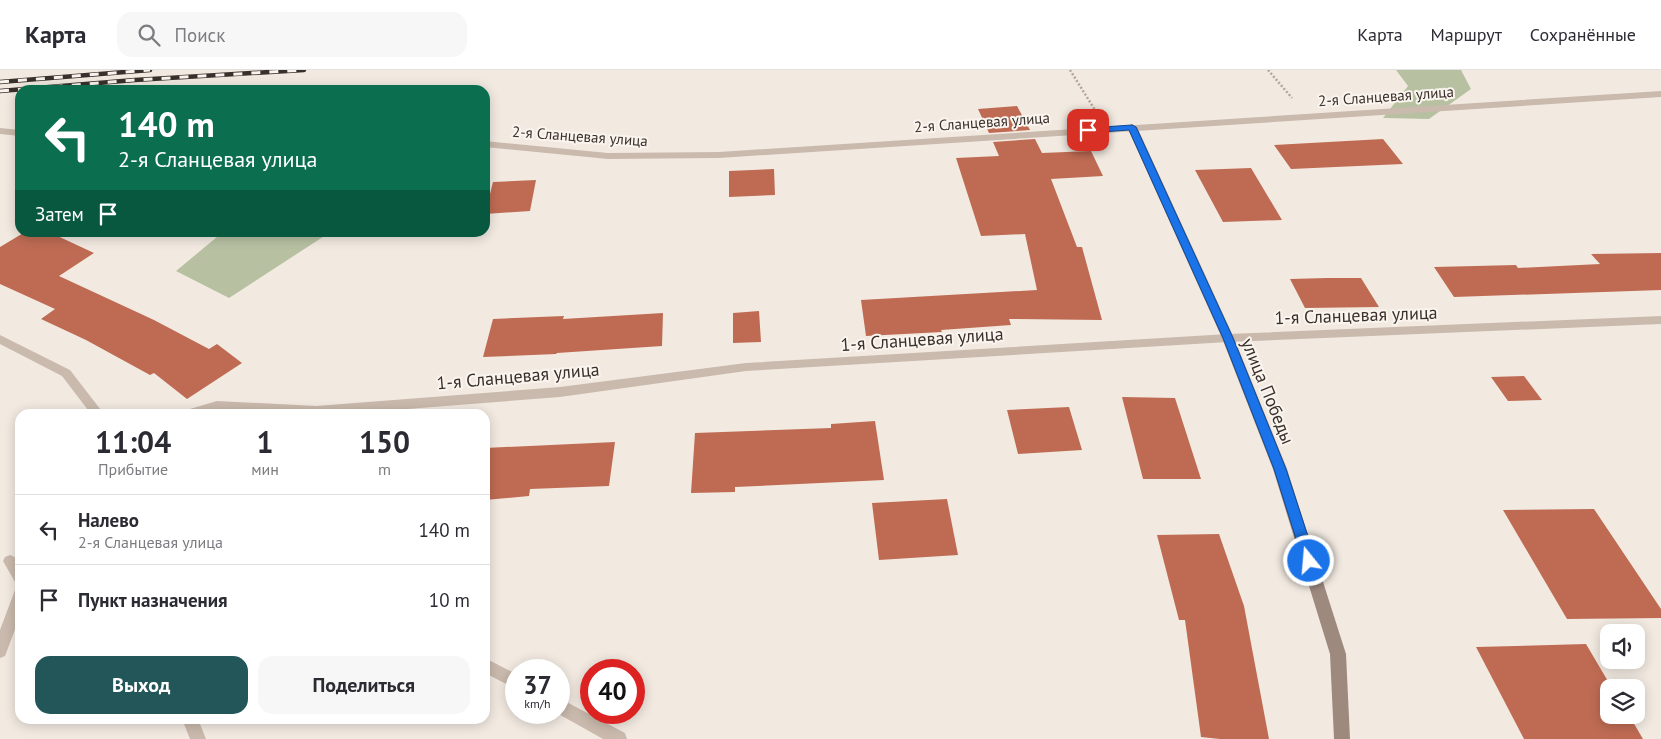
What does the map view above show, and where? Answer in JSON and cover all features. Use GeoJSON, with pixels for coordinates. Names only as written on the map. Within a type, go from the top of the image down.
{"type":"FeatureCollection","features":[{"type":"Feature","properties":{"kind":"street","name":"2-я Сланцевая улица"},"geometry":{"type":"LineString","coordinates":[[490,144],[608,156],[719,155],[1661,94]]}},
{"type":"Feature","properties":{"kind":"street","name":"улица Победы"},"geometry":{"type":"LineString","coordinates":[[1132,127],[1228,338],[1280,469],[1338,654],[1342,739]]}},
{"type":"Feature","properties":{"kind":"street"},"geometry":{"type":"LineString","coordinates":[[0,131],[15,132]]}},
{"type":"Feature","properties":{"kind":"street","name":"1-я Сланцевая улица"},"geometry":{"type":"LineString","coordinates":[[353,409],[560,392],[746,367],[1228,338],[1661,320]]}},
{"type":"Feature","properties":{"kind":"street"},"geometry":{"type":"LineString","coordinates":[[0,339],[66,374],[94,409]]}},
{"type":"Feature","properties":{"kind":"street","name":"1-я Сланцевая улица"},"geometry":{"type":"LineString","coordinates":[[206,409],[217,406],[251,409]]}},
{"type":"Feature","properties":{"kind":"street"},"geometry":{"type":"LineString","coordinates":[[10,561],[15,569]]}},
{"type":"Feature","properties":{"kind":"street"},"geometry":{"type":"LineString","coordinates":[[0,651],[15,609]]}},
{"type":"Feature","properties":{"kind":"street"},"geometry":{"type":"LineString","coordinates":[[490,668],[505,676]]}},
{"type":"Feature","properties":{"kind":"street"},"geometry":{"type":"LineString","coordinates":[[570,712],[619,739]]}},
{"type":"Feature","properties":{"kind":"street"},"geometry":{"type":"LineString","coordinates":[[192,724],[198,739]]}},
{"type":"Feature","properties":{"kind":"path"},"geometry":{"type":"LineString","coordinates":[[1070,70],[1107,129]]}},
{"type":"Feature","properties":{"kind":"path"},"geometry":{"type":"LineString","coordinates":[[1268,70],[1308,116]]}},
{"type":"Feature","properties":{"kind":"green space"},"geometry":{"type":"Polygon","coordinates":[[[1396,70],[1461,70],[1471,89],[1429,119],[1383,118],[1408,86],[1396,70]]]}},
{"type":"Feature","properties":{"kind":"green space"},"geometry":{"type":"Polygon","coordinates":[[[217,237],[323,237],[229,298],[176,271],[217,237]]]}},
{"type":"Feature","properties":{"kind":"building"},"geometry":{"type":"Polygon","coordinates":[[[1017,106],[1030,130],[989,133],[978,109],[1017,106]]]}},
{"type":"Feature","properties":{"kind":"building"},"geometry":{"type":"Polygon","coordinates":[[[1035,139],[1042,153],[1091,151],[1103,176],[1051,179],[1077,247],[1082,247],[1102,320],[1009,319],[1011,325],[941,330],[942,332],[866,336],[861,300],[1037,290],[1025,234],[981,236],[956,158],[999,156],[993,142],[1035,139]]]}},
{"type":"Feature","properties":{"kind":"building"},"geometry":{"type":"Polygon","coordinates":[[[1383,139],[1403,164],[1291,169],[1274,145],[1383,139]]]}},
{"type":"Feature","properties":{"kind":"building"},"geometry":{"type":"Polygon","coordinates":[[[1251,168],[1282,220],[1223,222],[1195,170],[1251,168]]]}},
{"type":"Feature","properties":{"kind":"building"},"geometry":{"type":"Polygon","coordinates":[[[774,169],[775,195],[729,197],[729,171],[774,169]]]}},
{"type":"Feature","properties":{"kind":"building"},"geometry":{"type":"Polygon","coordinates":[[[536,180],[530,211],[490,214],[490,194],[493,182],[536,180]]]}},
{"type":"Feature","properties":{"kind":"building"},"geometry":{"type":"Polygon","coordinates":[[[17,237],[60,237],[94,253],[59,276],[154,320],[209,349],[217,344],[242,363],[187,399],[154,373],[150,375],[86,340],[41,319],[55,309],[0,284],[0,247],[17,237]]]}},
{"type":"Feature","properties":{"kind":"building"},"geometry":{"type":"Polygon","coordinates":[[[1661,253],[1661,290],[1454,297],[1434,267],[1516,265],[1518,268],[1600,264],[1591,254],[1661,253]]]}},
{"type":"Feature","properties":{"kind":"building"},"geometry":{"type":"Polygon","coordinates":[[[1361,278],[1379,307],[1305,308],[1290,279],[1361,278]]]}},
{"type":"Feature","properties":{"kind":"building"},"geometry":{"type":"Polygon","coordinates":[[[759,311],[761,342],[733,343],[733,313],[759,311]]]}},
{"type":"Feature","properties":{"kind":"building"},"geometry":{"type":"Polygon","coordinates":[[[663,313],[662,346],[483,357],[493,319],[564,316],[563,319],[663,313]]]}},
{"type":"Feature","properties":{"kind":"building"},"geometry":{"type":"Polygon","coordinates":[[[1524,376],[1542,400],[1508,401],[1491,377],[1524,376]]]}},
{"type":"Feature","properties":{"kind":"building"},"geometry":{"type":"Polygon","coordinates":[[[1122,397],[1175,398],[1201,479],[1143,479],[1122,397]]]}},
{"type":"Feature","properties":{"kind":"building"},"geometry":{"type":"Polygon","coordinates":[[[1069,407],[1082,450],[1018,454],[1007,410],[1069,407]]]}},
{"type":"Feature","properties":{"kind":"building"},"geometry":{"type":"Polygon","coordinates":[[[875,421],[884,480],[735,487],[735,492],[691,493],[695,433],[831,428],[831,424],[875,421]]]}},
{"type":"Feature","properties":{"kind":"building"},"geometry":{"type":"Polygon","coordinates":[[[615,442],[609,486],[530,489],[529,496],[490,500],[490,448],[615,442]]]}},
{"type":"Feature","properties":{"kind":"building"},"geometry":{"type":"Polygon","coordinates":[[[947,499],[958,555],[879,560],[872,503],[947,499]]]}},
{"type":"Feature","properties":{"kind":"building"},"geometry":{"type":"Polygon","coordinates":[[[1594,509],[1661,609],[1661,618],[1567,619],[1503,510],[1594,509]]]}},
{"type":"Feature","properties":{"kind":"building"},"geometry":{"type":"Polygon","coordinates":[[[1219,534],[1244,606],[1269,739],[1201,737],[1185,620],[1179,620],[1157,535],[1219,534]]]}},
{"type":"Feature","properties":{"kind":"building"},"geometry":{"type":"Polygon","coordinates":[[[1586,644],[1607,679],[1600,679],[1600,724],[1634,724],[1643,739],[1524,739],[1476,647],[1586,644]]]}},
{"type":"Feature","properties":{"kind":"railway"},"geometry":{"type":"LineString","coordinates":[[0,82],[150,70]]}},
{"type":"Feature","properties":{"kind":"railway"},"geometry":{"type":"LineString","coordinates":[[74,85],[304,70]]}},
{"type":"Feature","properties":{"kind":"railway"},"geometry":{"type":"LineString","coordinates":[[0,91],[15,90]]}},
{"type":"Feature","properties":{"kind":"route"},"geometry":{"type":"LineString","coordinates":[[1088,130],[1132,127],[1228,338],[1280,469],[1309,561]]}}]}
